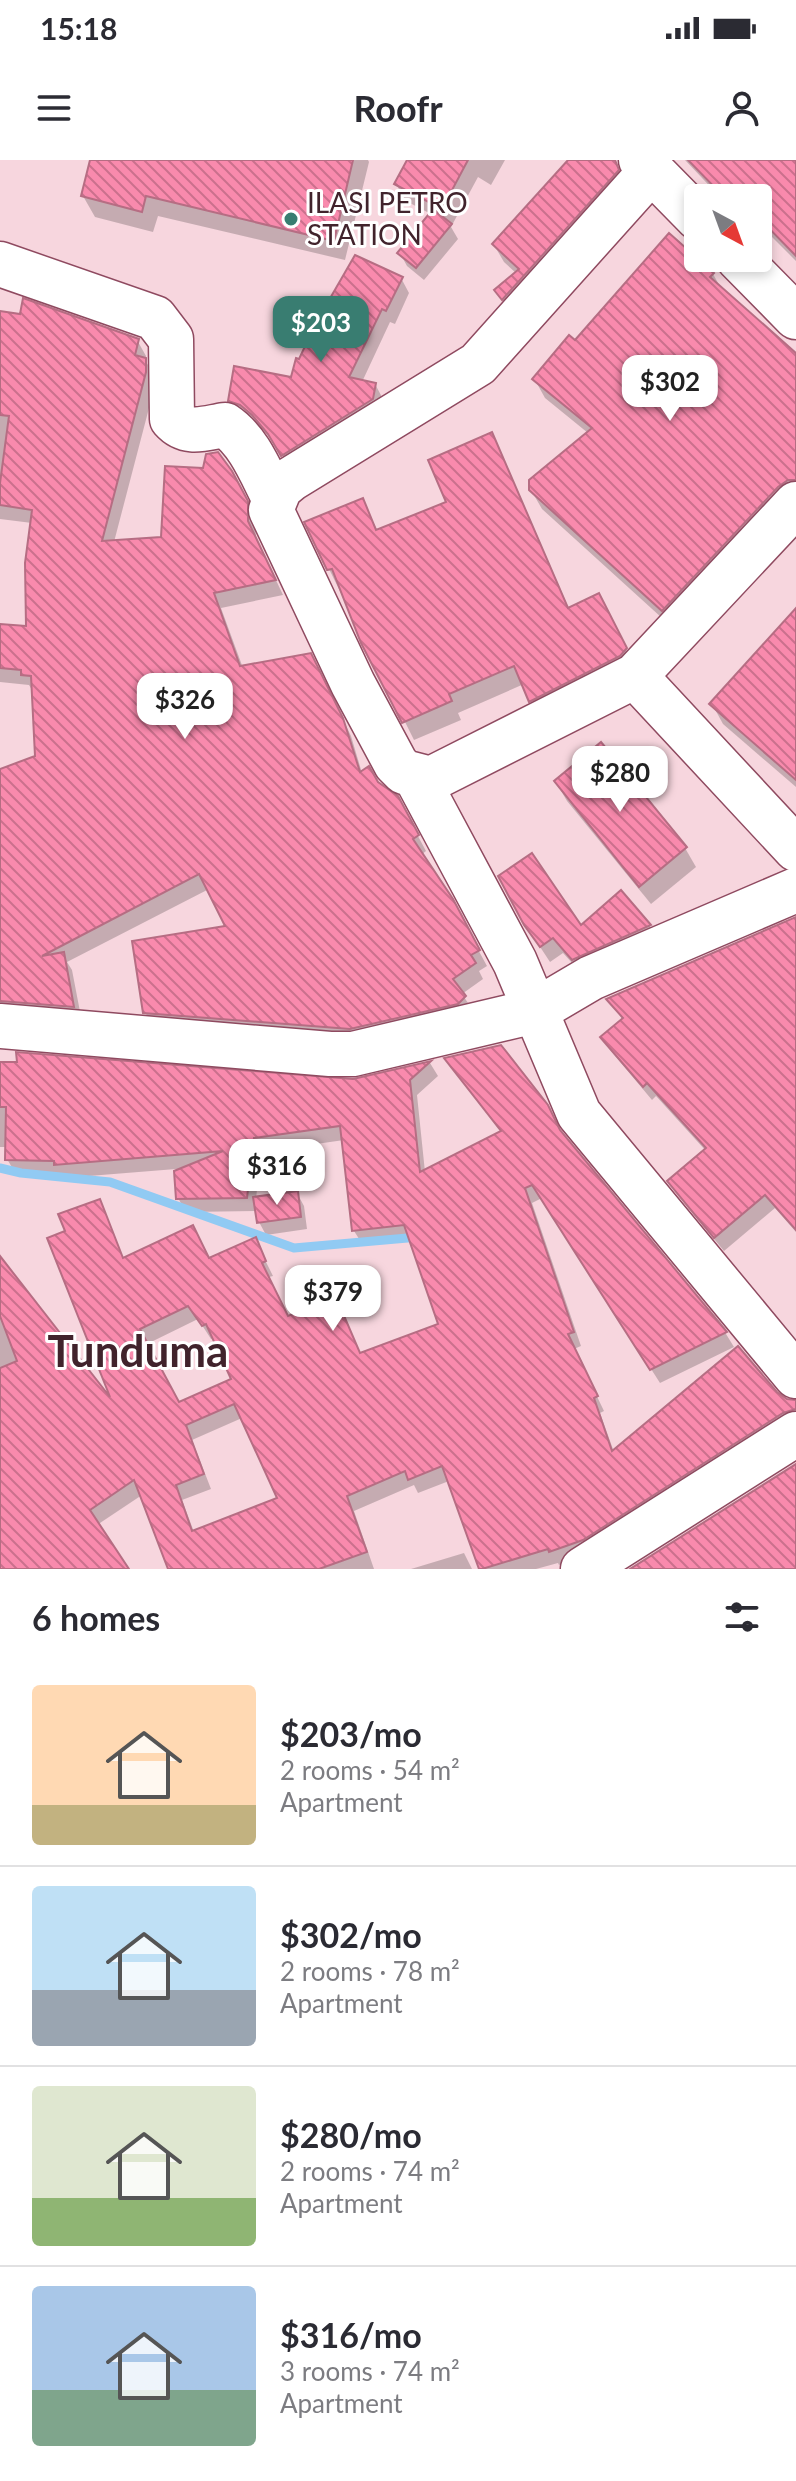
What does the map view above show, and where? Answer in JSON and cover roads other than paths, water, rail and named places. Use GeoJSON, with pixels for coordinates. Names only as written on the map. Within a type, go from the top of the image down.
{"type":"FeatureCollection","features":[{"type":"Feature","properties":{"kind":"street"},"geometry":{"type":"LineString","coordinates":[[684,204],[646,166],[478,364],[291,479],[280,488],[271,510],[353,684],[396,764],[404,772],[431,779],[635,676],[796,504]]}},
{"type":"Feature","properties":{"kind":"street"},"geometry":{"type":"LineString","coordinates":[[0,264],[155,318],[171,339],[172,419],[190,431],[225,425],[233,430],[246,445],[274,498]]}},
{"type":"Feature","properties":{"kind":"street"},"geometry":{"type":"LineString","coordinates":[[752,272],[796,317]]}},
{"type":"Feature","properties":{"kind":"street"},"geometry":{"type":"LineString","coordinates":[[635,676],[796,849]]}},
{"type":"Feature","properties":{"kind":"street"},"geometry":{"type":"LineString","coordinates":[[416,777],[515,962],[579,1114],[796,1376]]}},
{"type":"Feature","properties":{"kind":"street"},"geometry":{"type":"LineString","coordinates":[[0,1026],[353,1054],[535,1011],[591,978],[796,890]]}},
{"type":"Feature","properties":{"kind":"street"},"geometry":{"type":"LineString","coordinates":[[583,1569],[796,1434]]}},
{"type":"Feature","properties":{"kind":"waterway"},"geometry":{"type":"LineString","coordinates":[[0,1168],[110,1182],[294,1248],[419,1237]]}},
{"type":"Feature","properties":{"kind":"place","name":"ILASI PETRO STATION"},"geometry":{"type":"Point","coordinates":[291,219]}},
{"type":"Feature","properties":{"kind":"district","name":"Tunduma"},"geometry":{"type":"Point","coordinates":[138,1352]}}]}
